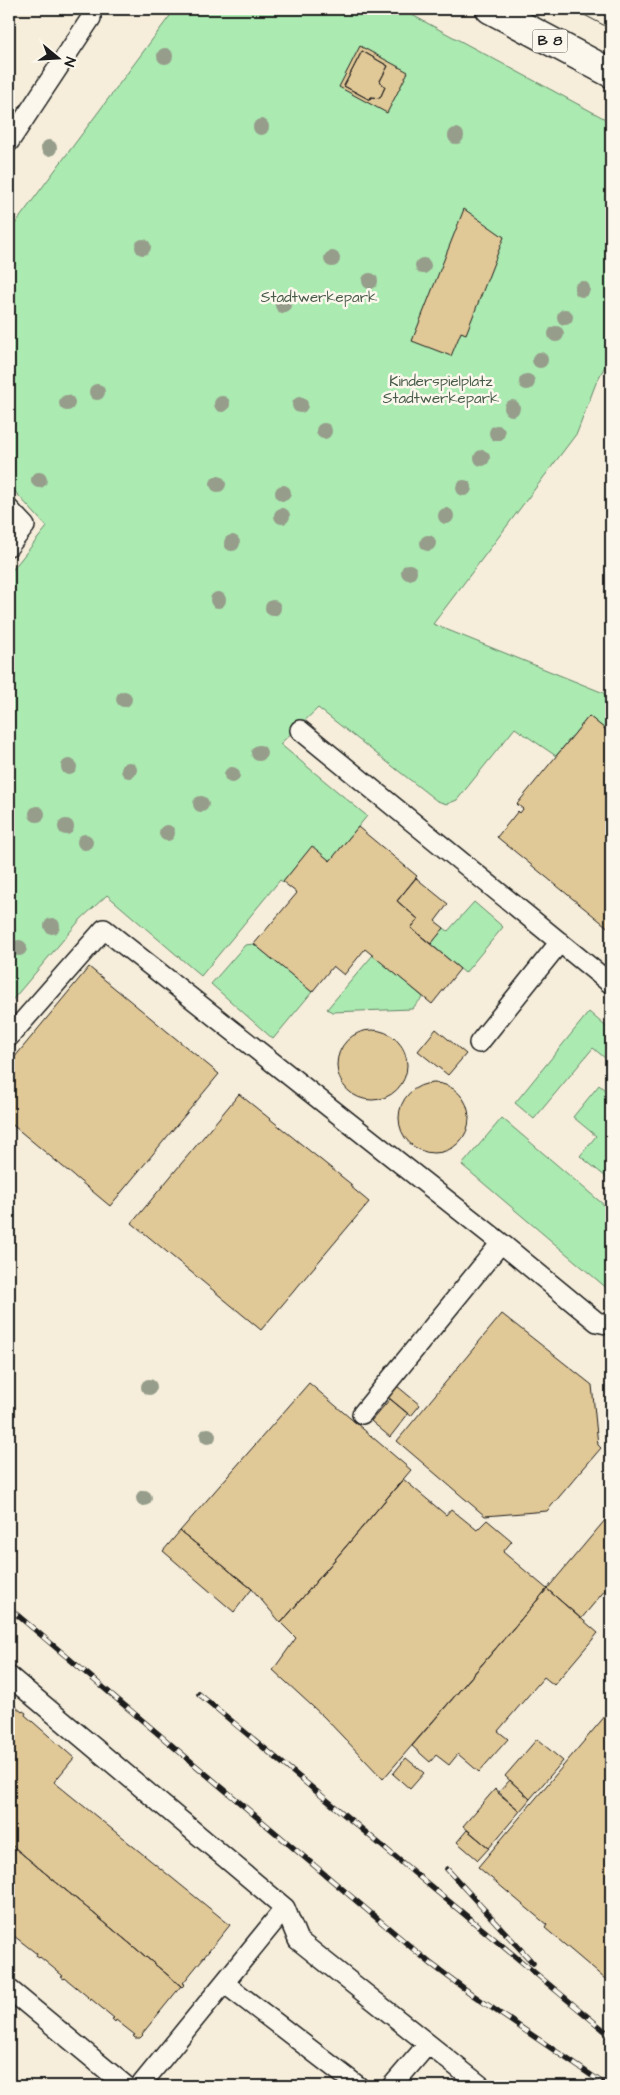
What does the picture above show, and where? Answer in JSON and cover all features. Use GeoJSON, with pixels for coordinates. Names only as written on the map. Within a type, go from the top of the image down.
{"type":"FeatureCollection","features":[{"type":"Feature","properties":{"kind":"main road","name":"B 8"},"geometry":{"type":"LineString","coordinates":[[490,9],[611,73]]}},
{"type":"Feature","properties":{"kind":"lane"},"geometry":{"type":"LineString","coordinates":[[9,142],[91,18]]}},
{"type":"Feature","properties":{"kind":"lane"},"geometry":{"type":"LineString","coordinates":[[9,509],[25,526],[9,546]]}},
{"type":"Feature","properties":{"kind":"lane"},"geometry":{"type":"LineString","coordinates":[[300,730],[611,984]]}},
{"type":"Feature","properties":{"kind":"lane"},"geometry":{"type":"LineString","coordinates":[[9,1037],[104,929],[501,1243],[597,1322],[611,1325]]}},
{"type":"Feature","properties":{"kind":"lane"},"geometry":{"type":"LineString","coordinates":[[479,1044],[560,942]]}},
{"type":"Feature","properties":{"kind":"lane"},"geometry":{"type":"LineString","coordinates":[[362,1414],[501,1243]]}},
{"type":"Feature","properties":{"kind":"lane"},"geometry":{"type":"LineString","coordinates":[[9,1676],[285,1908],[298,1940],[481,2086]]}},
{"type":"Feature","properties":{"kind":"lane"},"geometry":{"type":"LineString","coordinates":[[140,2086],[285,1908]]}},
{"type":"Feature","properties":{"kind":"lane"},"geometry":{"type":"LineString","coordinates":[[224,1983],[358,2086]]}},
{"type":"Feature","properties":{"kind":"lane"},"geometry":{"type":"LineString","coordinates":[[9,1989],[126,2086]]}},
{"type":"Feature","properties":{"kind":"lane"},"geometry":{"type":"LineString","coordinates":[[392,2086],[428,2044]]}},
{"type":"Feature","properties":{"kind":"green space","name":"Stadtwerkepark"},"geometry":{"type":"Polygon","coordinates":[[[175,9],[401,9],[611,122],[611,355],[596,383],[577,433],[433,624],[611,696],[611,734],[589,716],[556,756],[515,728],[457,800],[447,804],[437,801],[318,708],[280,744],[367,816],[330,861],[312,847],[283,882],[280,880],[201,976],[107,895],[80,920],[9,1004],[9,574],[47,527],[9,485],[9,232],[175,9]]]}},
{"type":"Feature","properties":{"kind":"green space"},"geometry":{"type":"Polygon","coordinates":[[[474,902],[503,927],[465,973],[431,944],[444,928],[448,931],[474,902]]]}},
{"type":"Feature","properties":{"kind":"green space"},"geometry":{"type":"Polygon","coordinates":[[[254,944],[312,992],[273,1039],[211,984],[245,945],[254,944]]]}},
{"type":"Feature","properties":{"kind":"green space"},"geometry":{"type":"Polygon","coordinates":[[[373,955],[423,997],[412,1009],[332,1012],[327,1009],[373,955]]]}},
{"type":"Feature","properties":{"kind":"green space"},"geometry":{"type":"Polygon","coordinates":[[[589,1012],[611,1031],[611,1063],[593,1048],[534,1119],[515,1103],[589,1012]]]}},
{"type":"Feature","properties":{"kind":"green space"},"geometry":{"type":"Polygon","coordinates":[[[599,1085],[611,1095],[611,1181],[580,1156],[596,1136],[573,1117],[599,1085]]]}},
{"type":"Feature","properties":{"kind":"green space"},"geometry":{"type":"Polygon","coordinates":[[[502,1118],[611,1211],[611,1287],[609,1290],[462,1165],[502,1118]]]}},
{"type":"Feature","properties":{"kind":"building"},"geometry":{"type":"Polygon","coordinates":[[[360,46],[408,72],[387,113],[339,87],[360,46]],[[362,51],[344,86],[370,100],[371,97],[380,98],[385,87],[380,81],[388,66],[362,51]]]}},
{"type":"Feature","properties":{"kind":"building"},"geometry":{"type":"Polygon","coordinates":[[[362,51],[388,66],[380,81],[385,87],[380,98],[371,97],[370,100],[344,86],[362,51]]]}},
{"type":"Feature","properties":{"kind":"building"},"geometry":{"type":"Polygon","coordinates":[[[464,209],[504,237],[466,334],[461,332],[451,356],[412,341],[464,209]]]}},
{"type":"Feature","properties":{"kind":"building"},"geometry":{"type":"Polygon","coordinates":[[[589,716],[611,734],[611,930],[497,837],[518,811],[520,813],[523,809],[517,804],[589,716]]]}},
{"type":"Feature","properties":{"kind":"building"},"geometry":{"type":"Polygon","coordinates":[[[358,827],[417,876],[397,901],[418,919],[411,928],[460,969],[432,1004],[365,949],[344,975],[333,966],[312,992],[254,944],[297,893],[283,882],[312,846],[330,861],[358,827]]]}},
{"type":"Feature","properties":{"kind":"building"},"geometry":{"type":"Polygon","coordinates":[[[416,878],[448,904],[435,921],[444,928],[431,944],[411,928],[418,919],[397,901],[416,878]]]}},
{"type":"Feature","properties":{"kind":"building"},"geometry":{"type":"Polygon","coordinates":[[[89,967],[219,1074],[110,1206],[9,1122],[9,1064],[89,967]]]}},
{"type":"Feature","properties":{"kind":"building"},"geometry":{"type":"Polygon","coordinates":[[[436,1029],[466,1054],[448,1075],[418,1051],[436,1029]]]}},
{"type":"Feature","properties":{"kind":"building"},"geometry":{"type":"Polygon","coordinates":[[[365,1030],[379,1030],[392,1036],[401,1045],[407,1058],[405,1078],[397,1090],[379,1100],[365,1100],[352,1094],[343,1085],[337,1072],[337,1058],[343,1045],[352,1036],[365,1030]]]}},
{"type":"Feature","properties":{"kind":"building"},"geometry":{"type":"Polygon","coordinates":[[[434,1083],[447,1086],[459,1093],[466,1105],[469,1118],[466,1131],[459,1143],[447,1150],[434,1153],[421,1150],[409,1143],[402,1131],[399,1118],[402,1105],[409,1093],[421,1086],[434,1083]]]}},
{"type":"Feature","properties":{"kind":"building"},"geometry":{"type":"Polygon","coordinates":[[[239,1094],[352,1185],[350,1186],[369,1202],[261,1330],[132,1223],[239,1094]]]}},
{"type":"Feature","properties":{"kind":"building"},"geometry":{"type":"Polygon","coordinates":[[[502,1314],[592,1385],[598,1445],[601,1448],[547,1511],[485,1516],[397,1441],[502,1314]]]}},
{"type":"Feature","properties":{"kind":"building"},"geometry":{"type":"Polygon","coordinates":[[[309,1383],[411,1470],[281,1623],[252,1589],[180,1531],[309,1383]]]}},
{"type":"Feature","properties":{"kind":"building"},"geometry":{"type":"Polygon","coordinates":[[[397,1386],[420,1405],[411,1416],[388,1397],[397,1386]]]}},
{"type":"Feature","properties":{"kind":"building"},"geometry":{"type":"Polygon","coordinates":[[[390,1399],[408,1414],[390,1437],[371,1421],[390,1399]]]}},
{"type":"Feature","properties":{"kind":"building"},"geometry":{"type":"Polygon","coordinates":[[[403,1479],[446,1515],[451,1509],[477,1530],[487,1520],[512,1541],[503,1552],[547,1589],[383,1779],[324,1717],[273,1670],[296,1638],[281,1623],[403,1479]]]}},
{"type":"Feature","properties":{"kind":"building"},"geometry":{"type":"Polygon","coordinates":[[[611,1513],[611,1583],[581,1619],[547,1589],[611,1513]]]}},
{"type":"Feature","properties":{"kind":"building"},"geometry":{"type":"Polygon","coordinates":[[[180,1531],[252,1589],[234,1612],[163,1551],[180,1531]]]}},
{"type":"Feature","properties":{"kind":"building"},"geometry":{"type":"Polygon","coordinates":[[[547,1589],[598,1633],[554,1685],[544,1677],[498,1731],[508,1739],[479,1772],[458,1754],[449,1765],[436,1755],[430,1762],[412,1746],[547,1589]]]}},
{"type":"Feature","properties":{"kind":"building"},"geometry":{"type":"Polygon","coordinates":[[[9,1701],[26,1713],[25,1715],[74,1758],[54,1782],[230,1925],[183,1983],[185,1984],[182,1987],[9,1843],[9,1701]]]}},
{"type":"Feature","properties":{"kind":"building"},"geometry":{"type":"Polygon","coordinates":[[[611,1709],[611,1984],[545,1928],[547,1925],[478,1867],[611,1709]]]}},
{"type":"Feature","properties":{"kind":"building"},"geometry":{"type":"Polygon","coordinates":[[[537,1739],[563,1761],[530,1799],[505,1776],[537,1739]]]}},
{"type":"Feature","properties":{"kind":"building"},"geometry":{"type":"Polygon","coordinates":[[[406,1758],[424,1773],[410,1789],[393,1774],[406,1758]]]}},
{"type":"Feature","properties":{"kind":"building"},"geometry":{"type":"Polygon","coordinates":[[[510,1780],[530,1799],[520,1811],[498,1793],[510,1780]]]}},
{"type":"Feature","properties":{"kind":"building"},"geometry":{"type":"Polygon","coordinates":[[[495,1789],[520,1811],[489,1848],[463,1826],[495,1789]]]}},
{"type":"Feature","properties":{"kind":"building"},"geometry":{"type":"Polygon","coordinates":[[[467,1830],[489,1848],[478,1860],[457,1842],[467,1830]]]}},
{"type":"Feature","properties":{"kind":"building"},"geometry":{"type":"Polygon","coordinates":[[[9,1843],[181,1986],[140,2038],[135,2038],[133,2036],[135,2035],[116,2020],[115,2022],[112,2019],[114,2018],[91,1999],[90,2001],[88,1997],[65,1978],[61,1977],[63,1976],[40,1957],[36,1956],[37,1954],[10,1935],[9,1843]]]}},
{"type":"Feature","properties":{"kind":"tram line"},"geometry":{"type":"LineString","coordinates":[[573,9],[611,29]]}},
{"type":"Feature","properties":{"kind":"railway"},"geometry":{"type":"LineString","coordinates":[[9,1608],[430,1963],[473,1995],[607,2086]]}},
{"type":"Feature","properties":{"kind":"railway"},"geometry":{"type":"LineString","coordinates":[[199,1694],[611,2036]]}},
{"type":"Feature","properties":{"kind":"railway"},"geometry":{"type":"LineString","coordinates":[[447,1869],[533,1963]]}},
{"type":"Feature","properties":{"kind":"park label","name":"Kinderspielplatz Stadtwerkepark"},"geometry":{"type":"Point","coordinates":[441,390]}}]}
